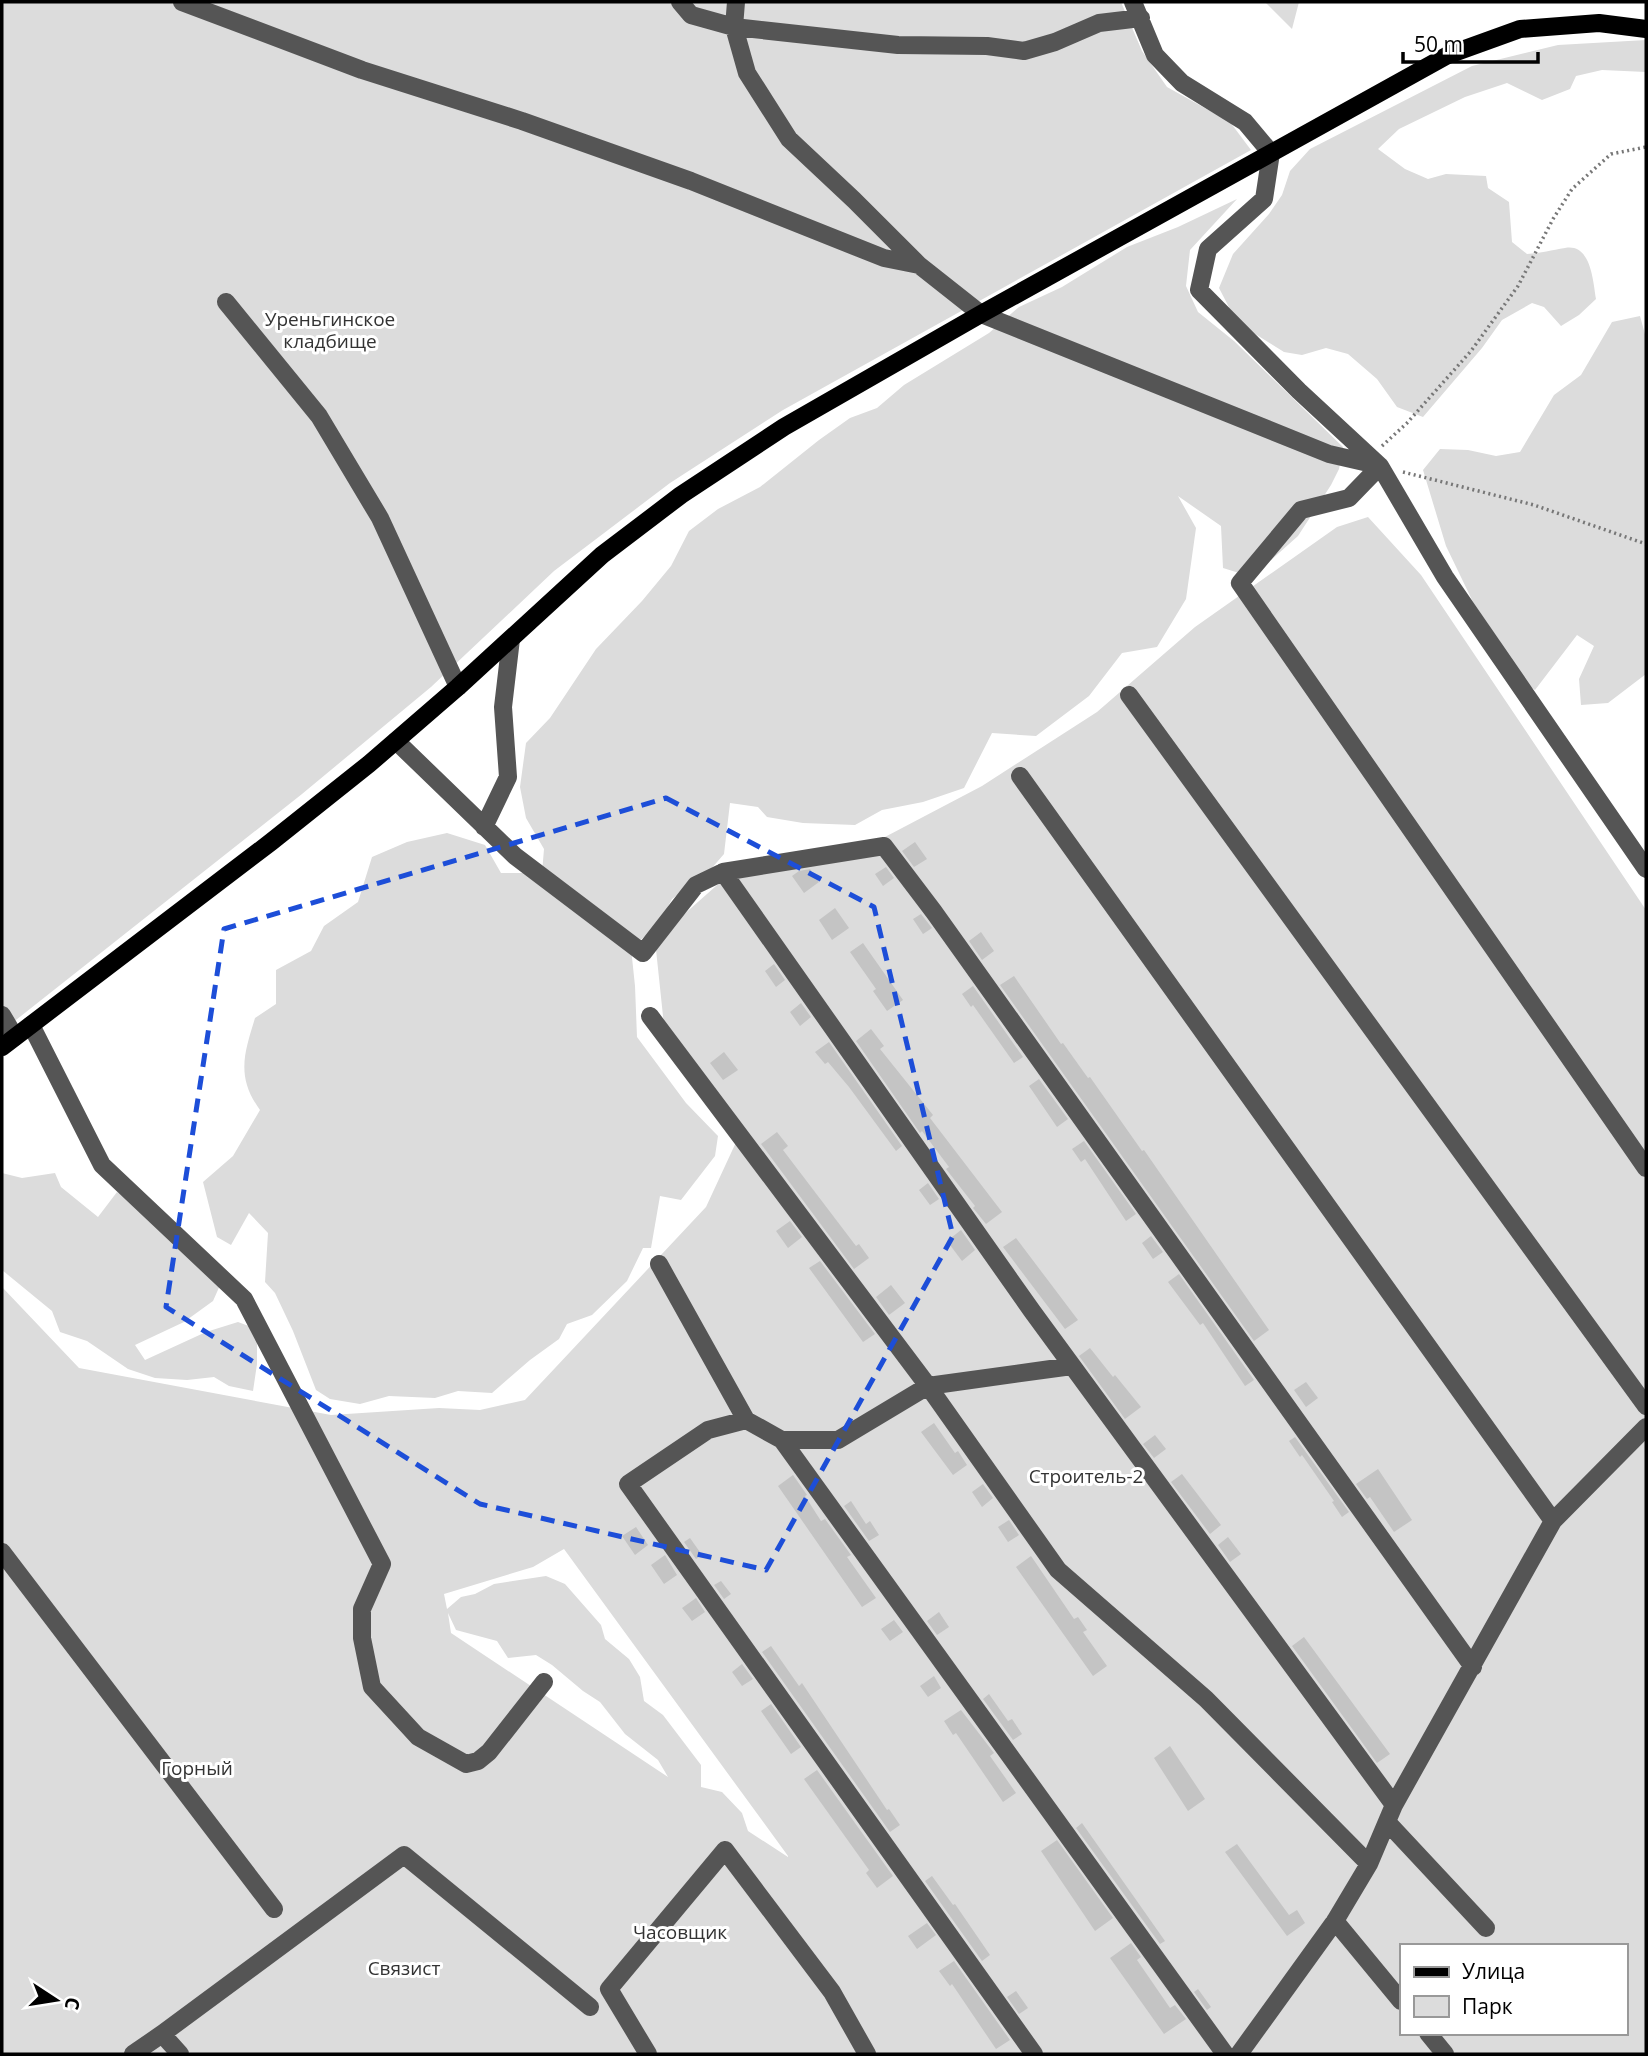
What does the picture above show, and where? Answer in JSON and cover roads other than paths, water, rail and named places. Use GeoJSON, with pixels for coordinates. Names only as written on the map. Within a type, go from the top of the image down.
{"type":"FeatureCollection","features":[{"type":"Feature","properties":{"kind":"main road"},"geometry":{"type":"LineString","coordinates":[[8,1042],[271,842],[396,741],[601,555],[681,495],[784,427],[981,314],[1448,55],[1520,29],[1599,23],[1646,29]]}},
{"type":"Feature","properties":{"kind":"street"},"geometry":{"type":"LineString","coordinates":[[182,2],[362,70],[522,121],[691,181],[884,258],[919,265]]}},
{"type":"Feature","properties":{"kind":"street"},"geometry":{"type":"LineString","coordinates":[[680,2],[691,15],[734,27],[898,45],[987,46],[1024,51],[1055,42],[1137,10],[1156,55],[1173,74],[1182,83],[1245,122],[1272,153],[1264,199],[1208,249],[1199,290],[1299,391],[1375,461],[1445,577],[1646,869]]}},
{"type":"Feature","properties":{"kind":"street"},"geometry":{"type":"LineString","coordinates":[[736,2],[734,27],[747,73],[789,139],[919,265],[981,314],[1329,454],[1375,461]]}},
{"type":"Feature","properties":{"kind":"street"},"geometry":{"type":"LineString","coordinates":[[226,302],[319,416],[380,517],[458,687]]}},
{"type":"Feature","properties":{"kind":"street"},"geometry":{"type":"LineString","coordinates":[[1375,461],[1349,498],[1301,510],[1240,583],[1646,1168]]}},
{"type":"Feature","properties":{"kind":"street"},"geometry":{"type":"LineString","coordinates":[[484,827],[508,777],[503,707],[511,639]]}},
{"type":"Feature","properties":{"kind":"street"},"geometry":{"type":"LineString","coordinates":[[1129,695],[1646,1406]]}},
{"type":"Feature","properties":{"kind":"street"},"geometry":{"type":"LineString","coordinates":[[396,741],[515,856],[643,953],[696,886],[723,872],[884,846],[934,912],[1473,1667]]}},
{"type":"Feature","properties":{"kind":"street"},"geometry":{"type":"LineString","coordinates":[[1020,776],[1553,1521]]}},
{"type":"Feature","properties":{"kind":"street"},"geometry":{"type":"LineString","coordinates":[[723,872],[1072,1366],[1394,1805]]}},
{"type":"Feature","properties":{"kind":"street"},"geometry":{"type":"LineString","coordinates":[[2,1015],[8,1042]]}},
{"type":"Feature","properties":{"kind":"street"},"geometry":{"type":"LineString","coordinates":[[650,1016],[928,1386],[1058,1570],[1206,1699],[1369,1864]]}},
{"type":"Feature","properties":{"kind":"street"},"geometry":{"type":"LineString","coordinates":[[31,1025],[102,1165],[244,1298],[382,1564],[362,1609],[362,1638],[372,1687],[418,1737],[466,1764],[478,1761],[489,1752],[544,1682]]}},
{"type":"Feature","properties":{"kind":"street"},"geometry":{"type":"LineString","coordinates":[[659,1264],[746,1420],[782,1440],[1224,2054]]}},
{"type":"Feature","properties":{"kind":"street"},"geometry":{"type":"LineString","coordinates":[[782,1440],[838,1440],[928,1386],[1072,1366]]}},
{"type":"Feature","properties":{"kind":"street"},"geometry":{"type":"LineString","coordinates":[[746,1420],[708,1430],[628,1484],[1034,2054]]}},
{"type":"Feature","properties":{"kind":"street"},"geometry":{"type":"LineString","coordinates":[[1239,2054],[1335,1921],[1369,1864],[1394,1805],[1553,1521],[1646,1427]]}},
{"type":"Feature","properties":{"kind":"street"},"geometry":{"type":"LineString","coordinates":[[2,1552],[274,1909]]}},
{"type":"Feature","properties":{"kind":"street"},"geometry":{"type":"LineString","coordinates":[[1387,1822],[1486,1928]]}},
{"type":"Feature","properties":{"kind":"street"},"geometry":{"type":"LineString","coordinates":[[648,2054],[609,1989],[725,1850],[832,1992],[867,2054]]}},
{"type":"Feature","properties":{"kind":"street"},"geometry":{"type":"LineString","coordinates":[[133,2054],[404,1855],[590,2007]]}},
{"type":"Feature","properties":{"kind":"street"},"geometry":{"type":"LineString","coordinates":[[1335,1921],[1400,2000]]}},
{"type":"Feature","properties":{"kind":"street"},"geometry":{"type":"LineString","coordinates":[[162,2034],[180,2054]]}},
{"type":"Feature","properties":{"kind":"street"},"geometry":{"type":"LineString","coordinates":[[1430,2035],[1445,2054]]}},
{"type":"Feature","properties":{"kind":"park label","name":"Уреньгинское кладбище"},"geometry":{"type":"Point","coordinates":[330,330]}},
{"type":"Feature","properties":{"kind":"park label","name":"Строитель-2"},"geometry":{"type":"Point","coordinates":[1086,1476]}},
{"type":"Feature","properties":{"kind":"park label","name":"Горный"},"geometry":{"type":"Point","coordinates":[197,1768]}},
{"type":"Feature","properties":{"kind":"park label","name":"Часовщик"},"geometry":{"type":"Point","coordinates":[680,1932]}},
{"type":"Feature","properties":{"kind":"park label","name":"Связист"},"geometry":{"type":"Point","coordinates":[404,1968]}}]}
